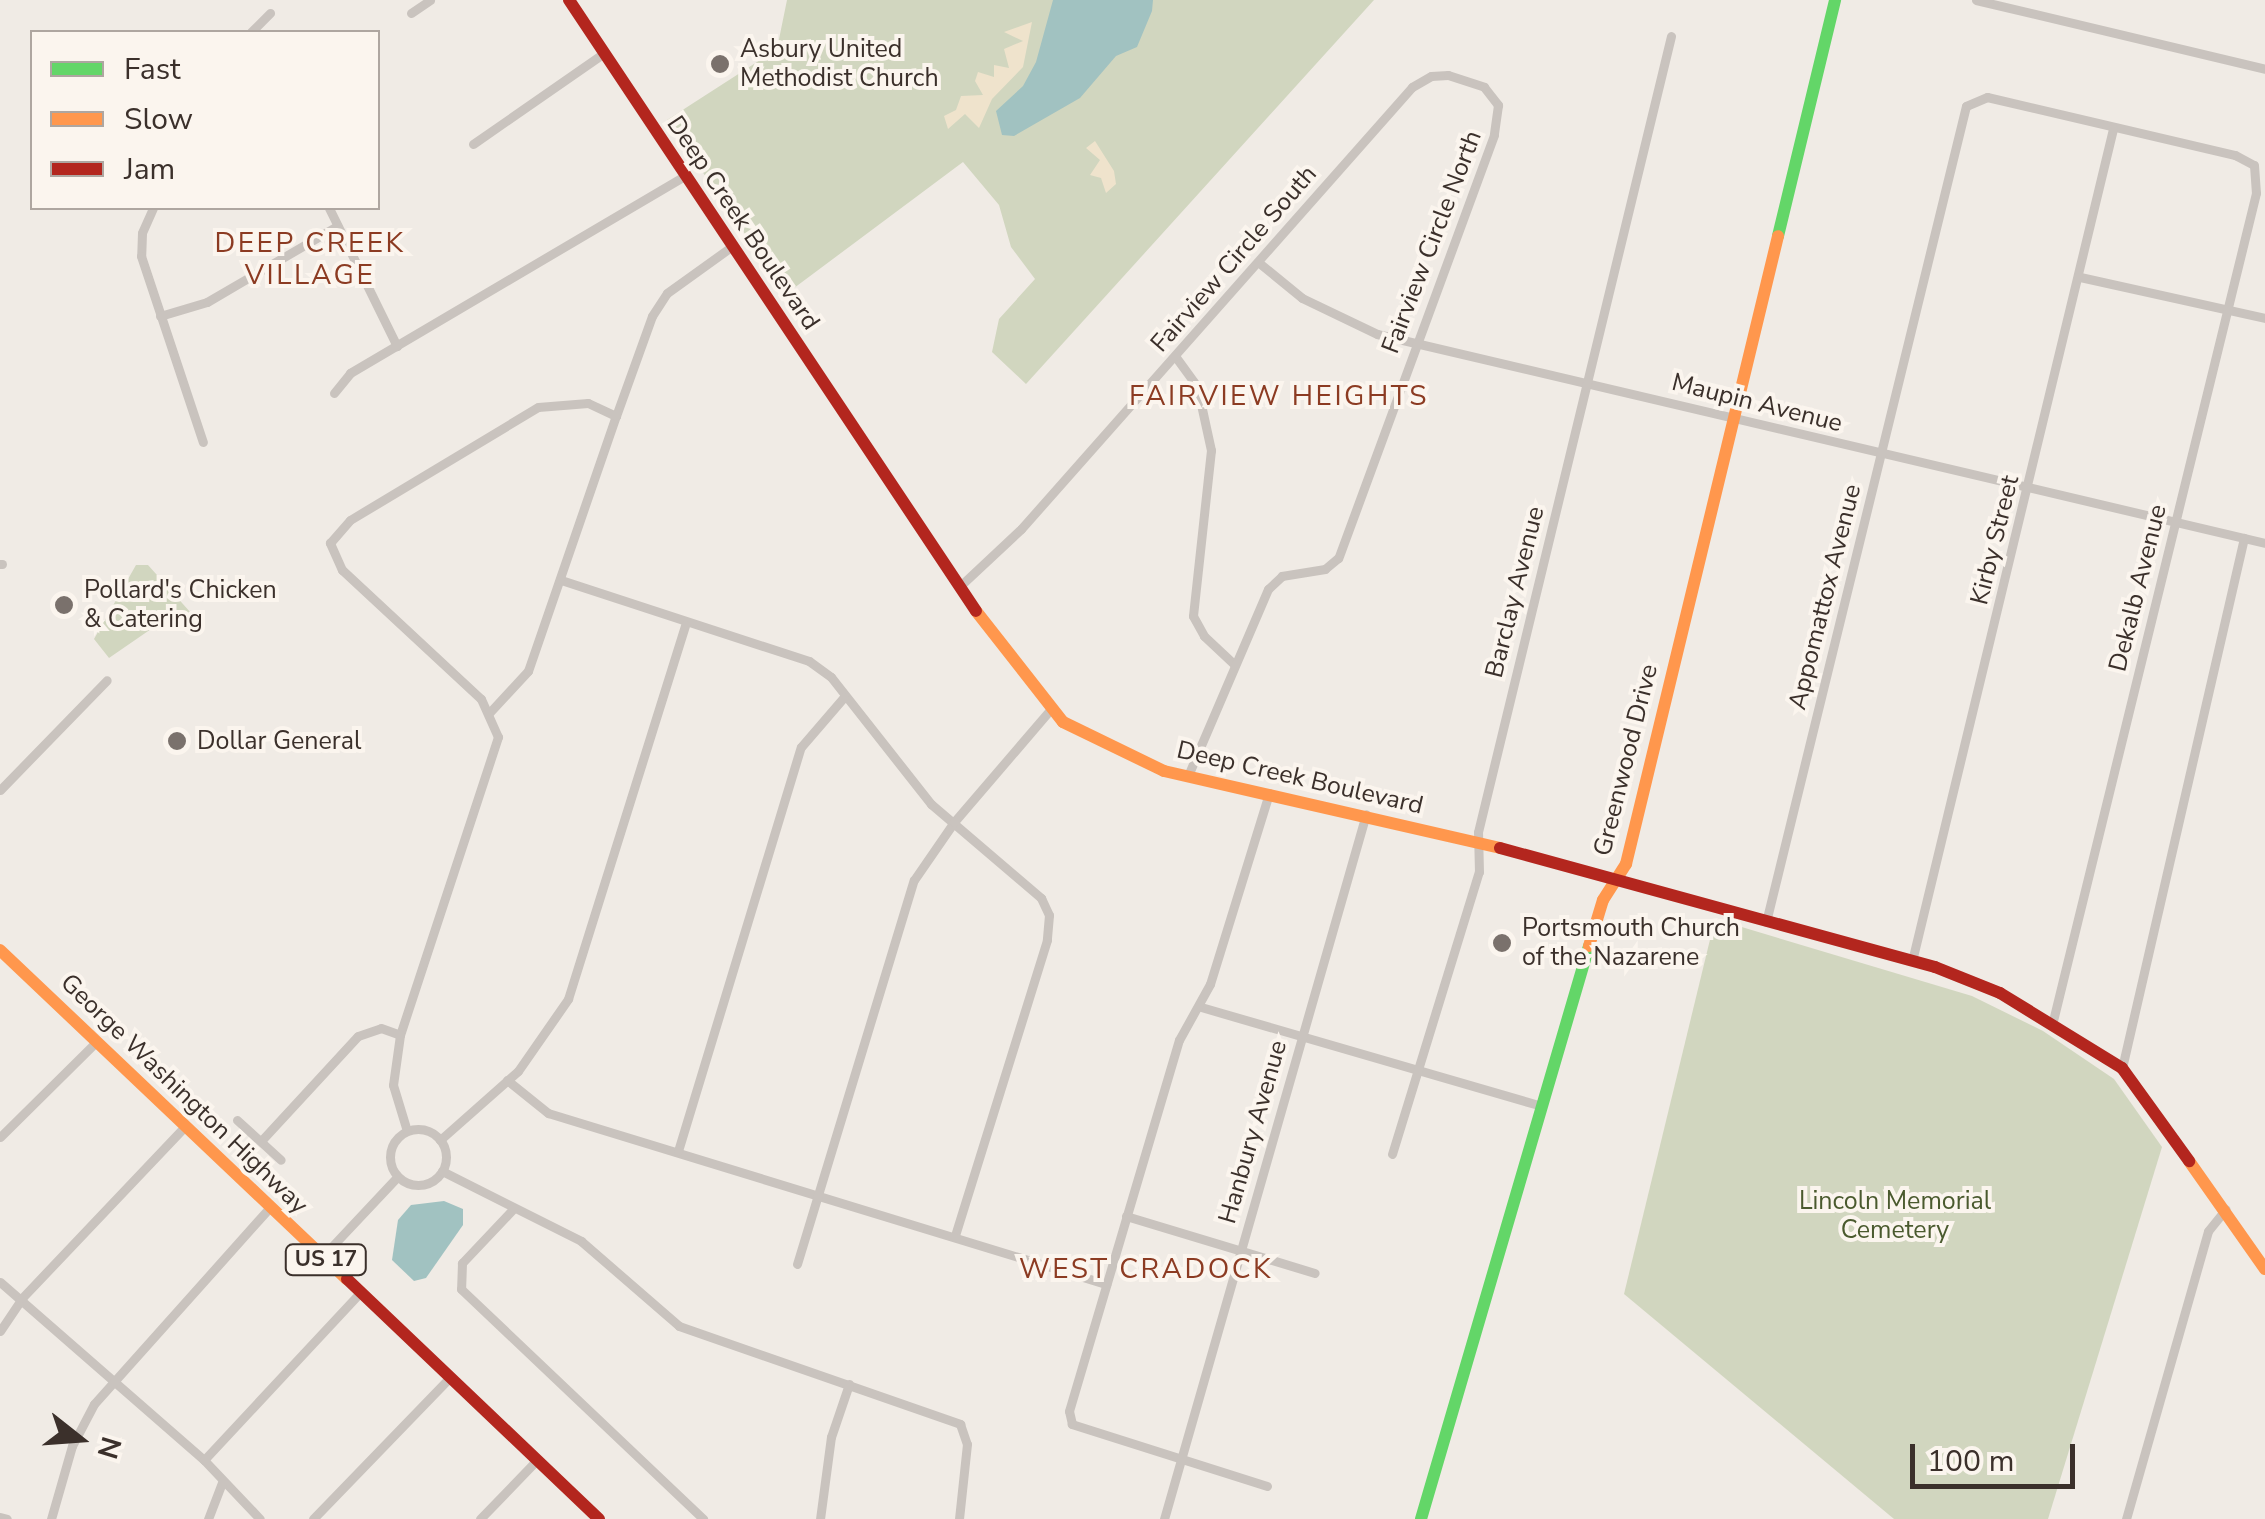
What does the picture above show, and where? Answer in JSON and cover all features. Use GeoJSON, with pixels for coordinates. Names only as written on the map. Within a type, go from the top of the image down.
{"type":"FeatureCollection","features":[{"type":"Feature","properties":{"kind":"street"},"geometry":{"type":"LineString","coordinates":[[411,14],[430,0]]}},
{"type":"Feature","properties":{"kind":"street","name":"Deep Creek Boulevard"},"geometry":{"type":"LineString","coordinates":[[569,0],[959,587],[1050,710],[1132,759],[1188,776],[1366,814],[1961,976],[2052,1021],[2122,1068],[2226,1209],[2265,1269]]}},
{"type":"Feature","properties":{"kind":"street","name":"Greenwood Drive"},"geometry":{"type":"LineString","coordinates":[[1421,1519],[1604,900],[1626,864],[1834,0]]}},
{"type":"Feature","properties":{"kind":"street"},"geometry":{"type":"LineString","coordinates":[[1976,0],[2265,69]]}},
{"type":"Feature","properties":{"kind":"street"},"geometry":{"type":"LineString","coordinates":[[253,30],[270,13]]}},
{"type":"Feature","properties":{"kind":"street","name":"Barclay Avenue"},"geometry":{"type":"LineString","coordinates":[[1392,1154],[1479,872],[1479,846],[1671,36]]}},
{"type":"Feature","properties":{"kind":"street"},"geometry":{"type":"LineString","coordinates":[[473,144],[604,54]]}},
{"type":"Feature","properties":{"kind":"street","name":"Fairview Circle South"},"geometry":{"type":"LineString","coordinates":[[959,587],[1021,530],[1412,87],[1431,76],[1470,80]]}},
{"type":"Feature","properties":{"kind":"street","name":"Fairview Circle North"},"geometry":{"type":"LineString","coordinates":[[1188,776],[1235,665],[1277,580],[1325,569],[1338,558],[1498,119],[1492,94],[1470,80]]}},
{"type":"Feature","properties":{"kind":"street","name":"Appomattox Avenue"},"geometry":{"type":"LineString","coordinates":[[1766,922],[1966,106],[1986,97],[2113,129]]}},
{"type":"Feature","properties":{"kind":"street","name":"Dekalb Avenue"},"geometry":{"type":"LineString","coordinates":[[2052,1021],[2256,192],[2254,164],[2113,129]]}},
{"type":"Feature","properties":{"kind":"street","name":"Kirby Street"},"geometry":{"type":"LineString","coordinates":[[1912,961],[2113,129]]}},
{"type":"Feature","properties":{"kind":"street"},"geometry":{"type":"LineString","coordinates":[[334,393],[350,374],[683,177]]}},
{"type":"Feature","properties":{"kind":"street"},"geometry":{"type":"LineString","coordinates":[[152,210],[142,234],[142,256],[202,442]]}},
{"type":"Feature","properties":{"kind":"street"},"geometry":{"type":"LineString","coordinates":[[331,210],[396,346]]}},
{"type":"Feature","properties":{"kind":"street"},"geometry":{"type":"LineString","coordinates":[[160,316],[207,302],[337,226]]}},
{"type":"Feature","properties":{"kind":"street"},"geometry":{"type":"LineString","coordinates":[[490,712],[528,672],[652,316],[667,293],[731,248]]}},
{"type":"Feature","properties":{"kind":"street","name":"Maupin Avenue"},"geometry":{"type":"LineString","coordinates":[[1258,262],[1325,312],[1415,342],[2265,543]]}},
{"type":"Feature","properties":{"kind":"street"},"geometry":{"type":"LineString","coordinates":[[2080,277],[2265,318]]}},
{"type":"Feature","properties":{"kind":"street"},"geometry":{"type":"LineString","coordinates":[[1175,356],[1198,386],[1211,450],[1193,616],[1204,636],[1235,665]]}},
{"type":"Feature","properties":{"kind":"street"},"geometry":{"type":"LineString","coordinates":[[407,1131],[393,1084],[400,1035],[491,774],[498,736],[490,712],[342,570],[330,543],[350,520],[538,407],[588,402],[616,416]]}},
{"type":"Feature","properties":{"kind":"street"},"geometry":{"type":"LineString","coordinates":[[2122,1068],[2244,538]]}},
{"type":"Feature","properties":{"kind":"street"},"geometry":{"type":"LineString","coordinates":[[561,580],[685,625],[809,661],[844,697],[918,790],[1040,898],[1049,915],[1047,940],[955,1236]]}},
{"type":"Feature","properties":{"kind":"street"},"geometry":{"type":"LineString","coordinates":[[440,1140],[507,1080],[568,999],[685,625]]}},
{"type":"Feature","properties":{"kind":"street"},"geometry":{"type":"LineString","coordinates":[[0,790],[107,680]]}},
{"type":"Feature","properties":{"kind":"street"},"geometry":{"type":"LineString","coordinates":[[678,1151],[801,747],[844,697]]}},
{"type":"Feature","properties":{"kind":"street"},"geometry":{"type":"LineString","coordinates":[[797,1264],[914,880],[954,822],[1050,710]]}},
{"type":"Feature","properties":{"kind":"street"},"geometry":{"type":"LineString","coordinates":[[1268,1486],[1072,1424],[1069,1411],[1179,1040],[1201,1006],[1269,793]]}},
{"type":"Feature","properties":{"kind":"street","name":"Hanbury Avenue"},"geometry":{"type":"LineString","coordinates":[[1164,1519],[1366,814]]}},
{"type":"Feature","properties":{"kind":"street","name":"George Washington Highway"},"geometry":{"type":"LineString","coordinates":[[1,955],[98,1040],[184,1127],[598,1519]]}},
{"type":"Feature","properties":{"kind":"street"},"geometry":{"type":"LineString","coordinates":[[1201,1006],[1542,1106]]}},
{"type":"Feature","properties":{"kind":"street"},"geometry":{"type":"LineString","coordinates":[[261,1141],[358,1036],[380,1028],[400,1035]]}},
{"type":"Feature","properties":{"kind":"street"},"geometry":{"type":"LineString","coordinates":[[0,1138],[98,1040]]}},
{"type":"Feature","properties":{"kind":"street"},"geometry":{"type":"LineString","coordinates":[[507,1080],[548,1113],[1106,1284]]}},
{"type":"Feature","properties":{"kind":"street"},"geometry":{"type":"LineString","coordinates":[[237,1120],[281,1160]]}},
{"type":"Feature","properties":{"kind":"street"},"geometry":{"type":"LineString","coordinates":[[0,1332],[22,1298],[184,1127]]}},
{"type":"Feature","properties":{"kind":"street"},"geometry":{"type":"LineString","coordinates":[[398,1177],[390,1152],[407,1131],[425,1130],[440,1140]]}},
{"type":"Feature","properties":{"kind":"street"},"geometry":{"type":"LineString","coordinates":[[440,1140],[442,1171]]}},
{"type":"Feature","properties":{"kind":"street"},"geometry":{"type":"LineString","coordinates":[[398,1177],[421,1185],[442,1171]]}},
{"type":"Feature","properties":{"kind":"street"},"geometry":{"type":"LineString","coordinates":[[442,1171],[581,1241],[679,1326],[960,1424],[967,1444],[959,1519]]}},
{"type":"Feature","properties":{"kind":"street"},"geometry":{"type":"LineString","coordinates":[[322,1257],[398,1177]]}},
{"type":"Feature","properties":{"kind":"street"},"geometry":{"type":"LineString","coordinates":[[52,1519],[72,1446],[112,1378],[269,1208]]}},
{"type":"Feature","properties":{"kind":"street"},"geometry":{"type":"LineString","coordinates":[[514,1208],[462,1263],[461,1288],[703,1519]]}},
{"type":"Feature","properties":{"kind":"street"},"geometry":{"type":"LineString","coordinates":[[2126,1519],[2208,1231],[2226,1209]]}},
{"type":"Feature","properties":{"kind":"street"},"geometry":{"type":"LineString","coordinates":[[1126,1216],[1315,1273]]}},
{"type":"Feature","properties":{"kind":"street"},"geometry":{"type":"LineString","coordinates":[[0,1282],[204,1460],[260,1519]]}},
{"type":"Feature","properties":{"kind":"street"},"geometry":{"type":"LineString","coordinates":[[204,1460],[360,1293]]}},
{"type":"Feature","properties":{"kind":"street"},"geometry":{"type":"LineString","coordinates":[[314,1519],[449,1378]]}},
{"type":"Feature","properties":{"kind":"street"},"geometry":{"type":"LineString","coordinates":[[820,1519],[831,1437],[848,1384]]}},
{"type":"Feature","properties":{"kind":"street"},"geometry":{"type":"LineString","coordinates":[[480,1519],[536,1461]]}},
{"type":"Feature","properties":{"kind":"street"},"geometry":{"type":"LineString","coordinates":[[208,1519],[222,1482]]}},
{"type":"Feature","properties":{"kind":"street"},"geometry":{"type":"LineString","coordinates":[[0,1517],[7,1519]]}},
{"type":"Feature","properties":{"kind":"green space"},"geometry":{"type":"Polygon","coordinates":[[[787,0],[1374,0],[1026,384],[992,352],[999,319],[1035,279],[1011,247],[999,205],[963,162],[786,294],[667,120],[777,49],[787,0]]]}},
{"type":"Feature","properties":{"kind":"green space"},"geometry":{"type":"Polygon","coordinates":[[[136,565],[148,565],[191,613],[154,627],[109,658],[94,639],[136,565]]]}},
{"type":"Feature","properties":{"kind":"green space","name":"Lincoln Memorial Cemetery"},"geometry":{"type":"Polygon","coordinates":[[[1715,919],[1972,996],[2043,1031],[2114,1079],[2162,1147],[2048,1519],[1894,1519],[1624,1294],[1715,919]]]}},
{"type":"Feature","properties":{"kind":"sand"},"geometry":{"type":"Polygon","coordinates":[[[1032,22],[1023,67],[992,99],[979,128],[965,114],[948,129],[944,116],[956,110],[961,96],[983,95],[975,81],[978,72],[994,77],[994,65],[1009,68],[1004,49],[1023,41],[1004,32],[1032,22]]]}},
{"type":"Feature","properties":{"kind":"sand"},"geometry":{"type":"Polygon","coordinates":[[[1095,141],[1114,171],[1116,184],[1106,193],[1101,178],[1090,175],[1100,160],[1086,148],[1095,141]]]}},
{"type":"Feature","properties":{"kind":"water"},"geometry":{"type":"Polygon","coordinates":[[[1053,0],[1153,0],[1137,47],[1116,56],[1080,98],[1014,136],[1002,135],[996,111],[1023,86],[1036,62],[1053,0]]]}},
{"type":"Feature","properties":{"kind":"water"},"geometry":{"type":"Polygon","coordinates":[[[444,1201],[463,1209],[463,1225],[426,1278],[414,1281],[392,1260],[398,1220],[411,1205],[444,1201]]]}},
{"type":"Feature","properties":{"kind":"traffic: fast"},"geometry":{"type":"LineString","coordinates":[[1778,236],[1835,0]]}},
{"type":"Feature","properties":{"kind":"traffic: fast"},"geometry":{"type":"LineString","coordinates":[[1421,1519],[1589,946]]}},
{"type":"Feature","properties":{"kind":"traffic: slow"},"geometry":{"type":"LineString","coordinates":[[1589,946],[1603,900],[1626,864],[1778,236]]}},
{"type":"Feature","properties":{"kind":"traffic: slow"},"geometry":{"type":"LineString","coordinates":[[976,611],[1063,722],[1164,771],[1500,848]]}},
{"type":"Feature","properties":{"kind":"traffic: slow"},"geometry":{"type":"LineString","coordinates":[[0,950],[347,1279]]}},
{"type":"Feature","properties":{"kind":"traffic: slow"},"geometry":{"type":"LineString","coordinates":[[2189,1161],[2265,1269]]}},
{"type":"Feature","properties":{"kind":"traffic: jam"},"geometry":{"type":"LineString","coordinates":[[569,0],[976,611]]}},
{"type":"Feature","properties":{"kind":"traffic: jam"},"geometry":{"type":"LineString","coordinates":[[1500,848],[1935,967],[2000,993],[2122,1068],[2189,1161]]}},
{"type":"Feature","properties":{"kind":"traffic: jam"},"geometry":{"type":"LineString","coordinates":[[347,1279],[599,1519]]}},
{"type":"Feature","properties":{"kind":"place","name":"Asbury United Methodist Church"},"geometry":{"type":"Point","coordinates":[720,64]}},
{"type":"Feature","properties":{"kind":"place","name":"Pollard's Chicken & Catering"},"geometry":{"type":"Point","coordinates":[64,605]}},
{"type":"Feature","properties":{"kind":"place","name":"Dollar General"},"geometry":{"type":"Point","coordinates":[177,741]}},
{"type":"Feature","properties":{"kind":"place","name":"Portsmouth Church of the Nazarene"},"geometry":{"type":"Point","coordinates":[1502,943]}},
{"type":"Feature","properties":{"kind":"district","name":"DEEP CREEK VILLAGE"},"geometry":{"type":"Point","coordinates":[310,259]}},
{"type":"Feature","properties":{"kind":"district","name":"FAIRVIEW HEIGHTS"},"geometry":{"type":"Point","coordinates":[1279,396]}},
{"type":"Feature","properties":{"kind":"district","name":"WEST CRADOCK"},"geometry":{"type":"Point","coordinates":[1146,1269]}}]}
